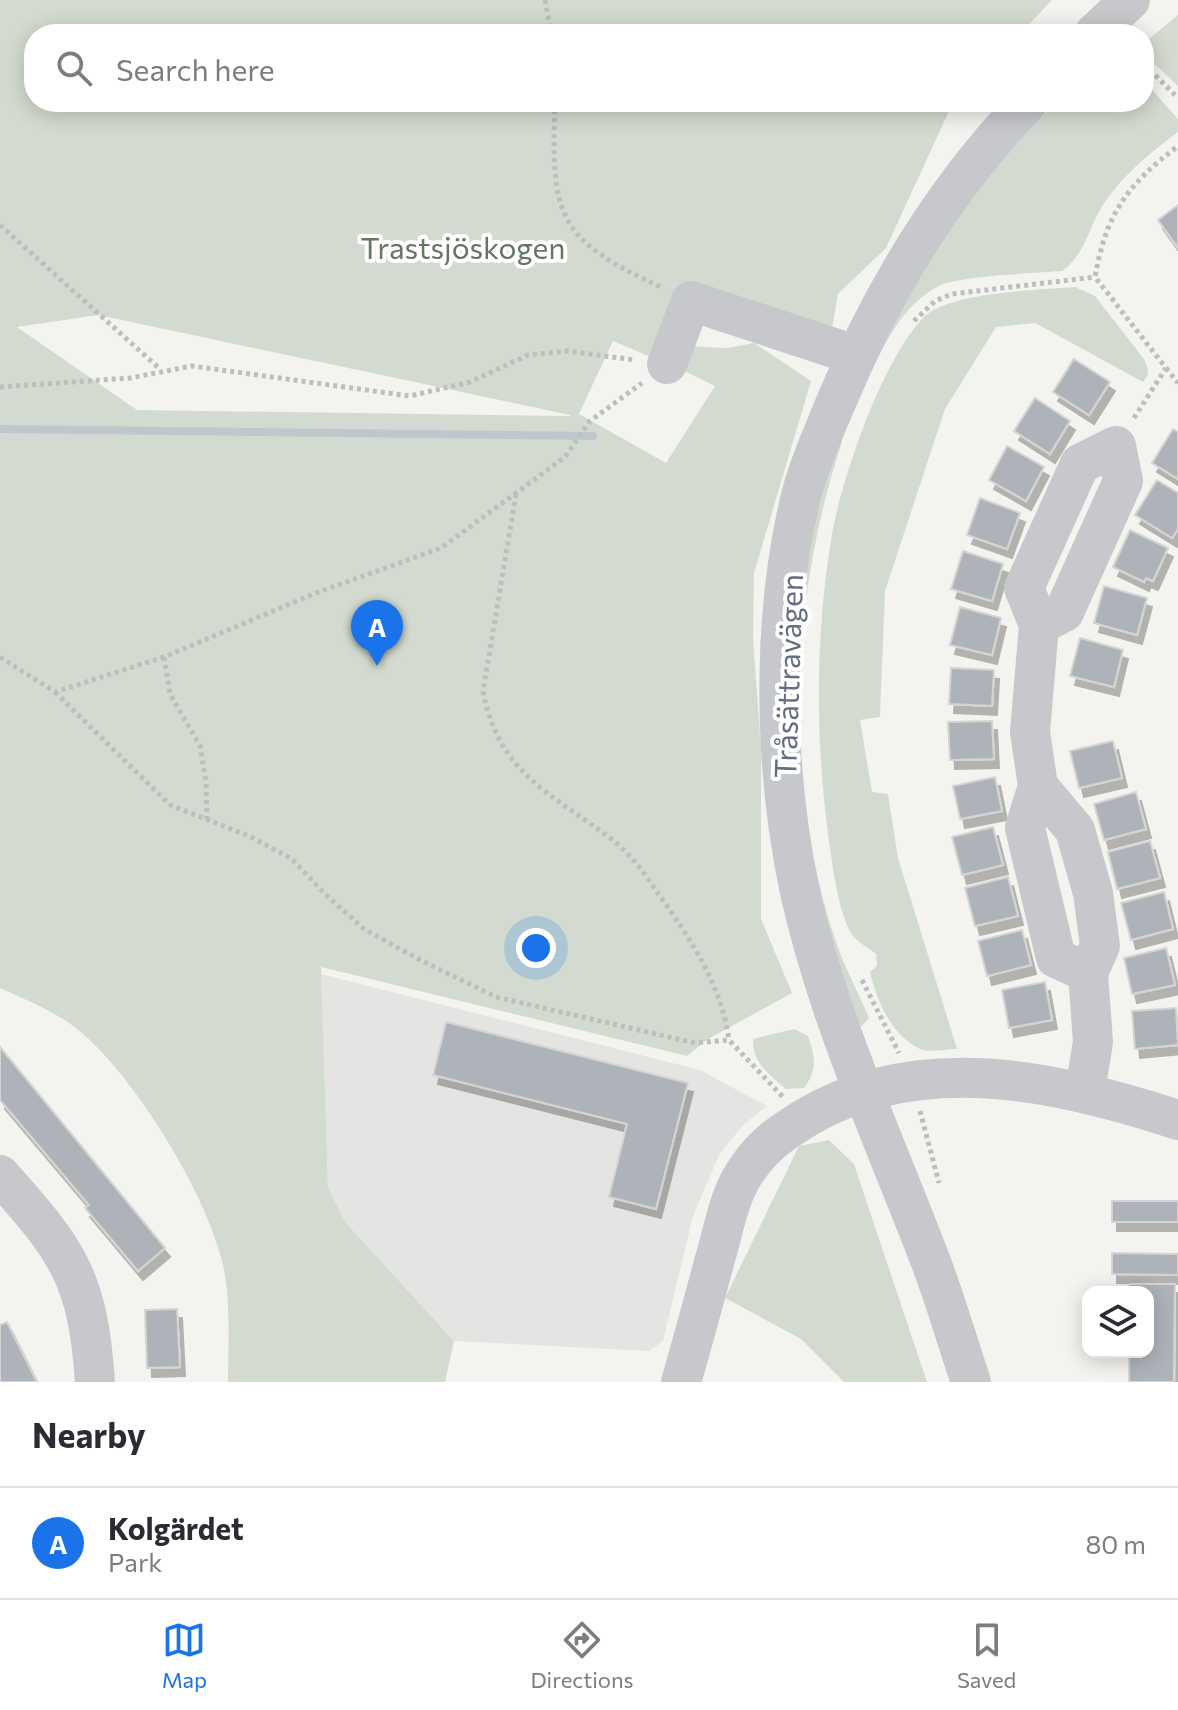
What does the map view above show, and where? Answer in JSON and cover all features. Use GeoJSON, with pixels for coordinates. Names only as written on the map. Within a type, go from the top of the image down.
{"type":"FeatureCollection","features":[{"type":"Feature","properties":{"kind":"street"},"geometry":{"type":"LineString","coordinates":[[1105,24],[1130,0]]}},
{"type":"Feature","properties":{"kind":"street","name":"Tråsättravägen"},"geometry":{"type":"LineString","coordinates":[[971,1382],[931,1262],[824,980],[801,893],[782,787],[780,713],[786,595],[800,499],[855,355],[890,284],[932,220],[1020,112]]}},
{"type":"Feature","properties":{"kind":"street"},"geometry":{"type":"LineString","coordinates":[[667,364],[691,301],[855,355]]}},
{"type":"Feature","properties":{"kind":"street"},"geometry":{"type":"LineString","coordinates":[[1088,973],[1056,958],[1040,900],[1025,828],[1038,786],[1030,732],[1039,625],[1064,612],[1123,481],[1116,446]]}},
{"type":"Feature","properties":{"kind":"street"},"geometry":{"type":"LineString","coordinates":[[1038,786],[1075,830],[1093,893],[1100,946],[1088,973],[1093,1042],[1085,1091]]}},
{"type":"Feature","properties":{"kind":"street"},"geometry":{"type":"LineString","coordinates":[[681,1382],[730,1205],[746,1170],[771,1139],[828,1105],[910,1081],[1003,1078],[1085,1091],[1178,1120]]}},
{"type":"Feature","properties":{"kind":"street"},"geometry":{"type":"LineString","coordinates":[[0,1175],[37,1216],[78,1281],[93,1337],[95,1382]]}},
{"type":"Feature","properties":{"kind":"path"},"geometry":{"type":"LineString","coordinates":[[545,0],[549,24]]}},
{"type":"Feature","properties":{"kind":"path"},"geometry":{"type":"LineString","coordinates":[[1154,74],[1178,98]]}},
{"type":"Feature","properties":{"kind":"path"},"geometry":{"type":"LineString","coordinates":[[555,112],[555,194],[575,236],[611,265],[691,301]]}},
{"type":"Feature","properties":{"kind":"path"},"geometry":{"type":"LineString","coordinates":[[1178,146],[1148,169],[1120,201],[1102,236],[1095,277],[1178,383]]}},
{"type":"Feature","properties":{"kind":"path"},"geometry":{"type":"LineString","coordinates":[[0,225],[161,370]]}},
{"type":"Feature","properties":{"kind":"path"},"geometry":{"type":"LineString","coordinates":[[906,330],[935,301],[952,294],[1095,277]]}},
{"type":"Feature","properties":{"kind":"path"},"geometry":{"type":"LineString","coordinates":[[0,387],[130,378],[192,366],[410,396],[470,382],[528,355],[567,351],[667,364]]}},
{"type":"Feature","properties":{"kind":"path"},"geometry":{"type":"LineString","coordinates":[[55,692],[164,657],[316,593],[441,548],[574,447],[590,421],[667,364]]}},
{"type":"Feature","properties":{"kind":"path"},"geometry":{"type":"LineString","coordinates":[[1116,446],[1166,368]]}},
{"type":"Feature","properties":{"kind":"path"},"geometry":{"type":"LineString","coordinates":[[516,494],[483,692],[490,724],[518,767],[543,793],[618,844],[641,869],[714,981],[729,1040],[791,1106]]}},
{"type":"Feature","properties":{"kind":"path"},"geometry":{"type":"LineString","coordinates":[[0,657],[55,692],[170,805],[292,859],[364,929],[496,997],[695,1043],[729,1040]]}},
{"type":"Feature","properties":{"kind":"path"},"geometry":{"type":"LineString","coordinates":[[164,657],[170,694],[200,746],[206,782],[207,819]]}},
{"type":"Feature","properties":{"kind":"path"},"geometry":{"type":"LineString","coordinates":[[858,973],[901,1057],[941,1191]]}},
{"type":"Feature","properties":{"kind":"shaded area"},"geometry":{"type":"Polygon","coordinates":[[[321,974],[700,1070],[767,1106],[743,1125],[719,1155],[693,1216],[663,1341],[649,1351],[454,1341],[346,1223],[328,1187],[321,974]]]}},
{"type":"Feature","properties":{"kind":"green space","name":"Trastsjöskogen"},"geometry":{"type":"Polygon","coordinates":[[[0,0],[1052,0],[1029,24],[24,24],[24,112],[949,112],[886,248],[838,294],[832,329],[687,290],[653,358],[613,341],[579,414],[666,463],[715,386],[678,368],[686,346],[728,348],[754,343],[811,381],[754,573],[753,639],[761,747],[761,919],[792,993],[708,1039],[687,1056],[321,967],[328,1187],[346,1223],[454,1341],[445,1382],[228,1382],[226,1279],[201,1203],[162,1132],[114,1066],[90,1040],[66,1021],[0,988],[0,0]],[[98,315],[17,327],[137,410],[570,416],[98,315]]]}},
{"type":"Feature","properties":{"kind":"green space"},"geometry":{"type":"Polygon","coordinates":[[[1178,15],[1178,86],[1154,63],[1154,35],[1178,15]]]}},
{"type":"Feature","properties":{"kind":"green space"},"geometry":{"type":"Polygon","coordinates":[[[1154,92],[1178,119],[1178,132],[1121,182],[1100,211],[1077,256],[1062,271],[950,282],[923,296],[895,327],[848,425],[839,421],[935,252],[962,211],[1023,136],[1048,112],[1154,112],[1154,92]]]}},
{"type":"Feature","properties":{"kind":"green space"},"geometry":{"type":"Polygon","coordinates":[[[1075,287],[1095,296],[1144,359],[1148,371],[1146,379],[1143,382],[1035,323],[996,327],[945,409],[885,591],[880,717],[860,720],[872,792],[888,794],[898,858],[957,1049],[924,1050],[901,1035],[881,1005],[870,972],[877,966],[876,954],[849,930],[834,875],[824,803],[819,726],[822,610],[832,534],[845,481],[866,420],[893,362],[923,318],[935,309],[972,298],[1075,287]]]}},
{"type":"Feature","properties":{"kind":"green space"},"geometry":{"type":"Polygon","coordinates":[[[833,439],[842,442],[824,503],[811,566],[803,629],[799,694],[800,758],[807,821],[819,884],[844,964],[869,1018],[861,1027],[844,990],[800,811],[794,661],[807,543],[833,439]]]}},
{"type":"Feature","properties":{"kind":"green space"},"geometry":{"type":"Polygon","coordinates":[[[794,1029],[808,1036],[814,1057],[813,1069],[804,1088],[786,1089],[759,1062],[753,1039],[794,1029]]]}},
{"type":"Feature","properties":{"kind":"green space"},"geometry":{"type":"Polygon","coordinates":[[[829,1140],[854,1164],[927,1382],[844,1382],[801,1339],[725,1298],[799,1146],[829,1140]]]}},
{"type":"Feature","properties":{"kind":"building"},"geometry":{"type":"Polygon","coordinates":[[[1178,205],[1178,248],[1158,220],[1178,205]]]}},
{"type":"Feature","properties":{"kind":"building"},"geometry":{"type":"Polygon","coordinates":[[[1074,359],[1110,382],[1089,415],[1053,392],[1074,359]]]}},
{"type":"Feature","properties":{"kind":"building"},"geometry":{"type":"Polygon","coordinates":[[[1035,398],[1070,421],[1050,454],[1014,431],[1035,398]]]}},
{"type":"Feature","properties":{"kind":"building"},"geometry":{"type":"Polygon","coordinates":[[[1173,429],[1178,432],[1178,479],[1152,463],[1173,429]]]}},
{"type":"Feature","properties":{"kind":"building"},"geometry":{"type":"Polygon","coordinates":[[[1007,446],[1044,467],[1026,501],[989,480],[1007,446]]]}},
{"type":"Feature","properties":{"kind":"building"},"geometry":{"type":"Polygon","coordinates":[[[1157,480],[1178,493],[1178,529],[1172,538],[1135,515],[1157,480]]]}},
{"type":"Feature","properties":{"kind":"building"},"geometry":{"type":"Polygon","coordinates":[[[980,498],[1020,513],[1007,549],[967,535],[980,498]]]}},
{"type":"Feature","properties":{"kind":"building"},"geometry":{"type":"Polygon","coordinates":[[[1130,530],[1168,548],[1153,581],[1146,578],[1144,582],[1113,567],[1130,530]]]}},
{"type":"Feature","properties":{"kind":"building"},"geometry":{"type":"Polygon","coordinates":[[[963,551],[1003,564],[992,601],[951,589],[963,551]]]}},
{"type":"Feature","properties":{"kind":"building"},"geometry":{"type":"Polygon","coordinates":[[[1104,586],[1147,598],[1137,635],[1094,623],[1104,586]]]}},
{"type":"Feature","properties":{"kind":"building"},"geometry":{"type":"Polygon","coordinates":[[[960,607],[1001,618],[992,655],[950,645],[960,607]]]}},
{"type":"Feature","properties":{"kind":"building"},"geometry":{"type":"Polygon","coordinates":[[[1080,638],[1123,650],[1114,687],[1070,676],[1080,638]]]}},
{"type":"Feature","properties":{"kind":"building"},"geometry":{"type":"Polygon","coordinates":[[[951,668],[994,670],[992,706],[949,704],[951,668]]]}},
{"type":"Feature","properties":{"kind":"building"},"geometry":{"type":"Polygon","coordinates":[[[992,721],[994,759],[950,760],[948,722],[992,721]]]}},
{"type":"Feature","properties":{"kind":"building"},"geometry":{"type":"Polygon","coordinates":[[[1113,741],[1122,778],[1079,788],[1070,751],[1113,741]]]}},
{"type":"Feature","properties":{"kind":"building"},"geometry":{"type":"Polygon","coordinates":[[[995,777],[1002,811],[960,819],[953,786],[995,777]]]}},
{"type":"Feature","properties":{"kind":"building"},"geometry":{"type":"Polygon","coordinates":[[[1136,792],[1146,829],[1104,840],[1094,804],[1136,792]]]}},
{"type":"Feature","properties":{"kind":"building"},"geometry":{"type":"Polygon","coordinates":[[[993,827],[1003,865],[962,875],[952,837],[993,827]]]}},
{"type":"Feature","properties":{"kind":"building"},"geometry":{"type":"Polygon","coordinates":[[[1150,841],[1160,878],[1117,889],[1108,852],[1150,841]]]}},
{"type":"Feature","properties":{"kind":"building"},"geometry":{"type":"Polygon","coordinates":[[[1008,877],[1018,916],[975,926],[965,888],[1008,877]]]}},
{"type":"Feature","properties":{"kind":"building"},"geometry":{"type":"Polygon","coordinates":[[[1164,892],[1173,929],[1131,940],[1121,903],[1164,892]]]}},
{"type":"Feature","properties":{"kind":"building"},"geometry":{"type":"Polygon","coordinates":[[[1022,930],[1031,965],[987,976],[978,941],[1022,930]]]}},
{"type":"Feature","properties":{"kind":"building"},"geometry":{"type":"Polygon","coordinates":[[[1166,948],[1175,985],[1132,994],[1124,958],[1166,948]]]}},
{"type":"Feature","properties":{"kind":"building"},"geometry":{"type":"Polygon","coordinates":[[[1045,982],[1052,1020],[1009,1028],[1002,990],[1045,982]]]}},
{"type":"Feature","properties":{"kind":"building"},"geometry":{"type":"Polygon","coordinates":[[[1176,1008],[1178,1045],[1135,1049],[1132,1011],[1176,1008]]]}},
{"type":"Feature","properties":{"kind":"building"},"geometry":{"type":"Polygon","coordinates":[[[446,1022],[688,1083],[656,1209],[609,1197],[627,1124],[433,1075],[446,1022]]]}},
{"type":"Feature","properties":{"kind":"building"},"geometry":{"type":"Polygon","coordinates":[[[0,1047],[165,1248],[138,1271],[85,1208],[89,1205],[0,1100],[0,1047]]]}},
{"type":"Feature","properties":{"kind":"building"},"geometry":{"type":"Polygon","coordinates":[[[1112,1201],[1178,1201],[1178,1222],[1112,1222],[1112,1201]]]}},
{"type":"Feature","properties":{"kind":"building"},"geometry":{"type":"Polygon","coordinates":[[[1112,1253],[1178,1254],[1178,1275],[1112,1274],[1112,1253]]]}},
{"type":"Feature","properties":{"kind":"building"},"geometry":{"type":"Polygon","coordinates":[[[1175,1284],[1174,1382],[1129,1382],[1129,1358],[1154,1358],[1154,1286],[1130,1286],[1175,1284]]]}},
{"type":"Feature","properties":{"kind":"building"},"geometry":{"type":"Polygon","coordinates":[[[177,1309],[180,1367],[147,1368],[145,1310],[177,1309]]]}},
{"type":"Feature","properties":{"kind":"building"},"geometry":{"type":"Polygon","coordinates":[[[7,1322],[37,1382],[0,1382],[0,1325],[7,1322]]]}},
{"type":"Feature","properties":{"kind":"waterway"},"geometry":{"type":"LineString","coordinates":[[0,429],[593,436]]}},
{"type":"Feature","properties":{"kind":"place","name":"Kolgärdet"},"geometry":{"type":"Point","coordinates":[377,666]}}]}
